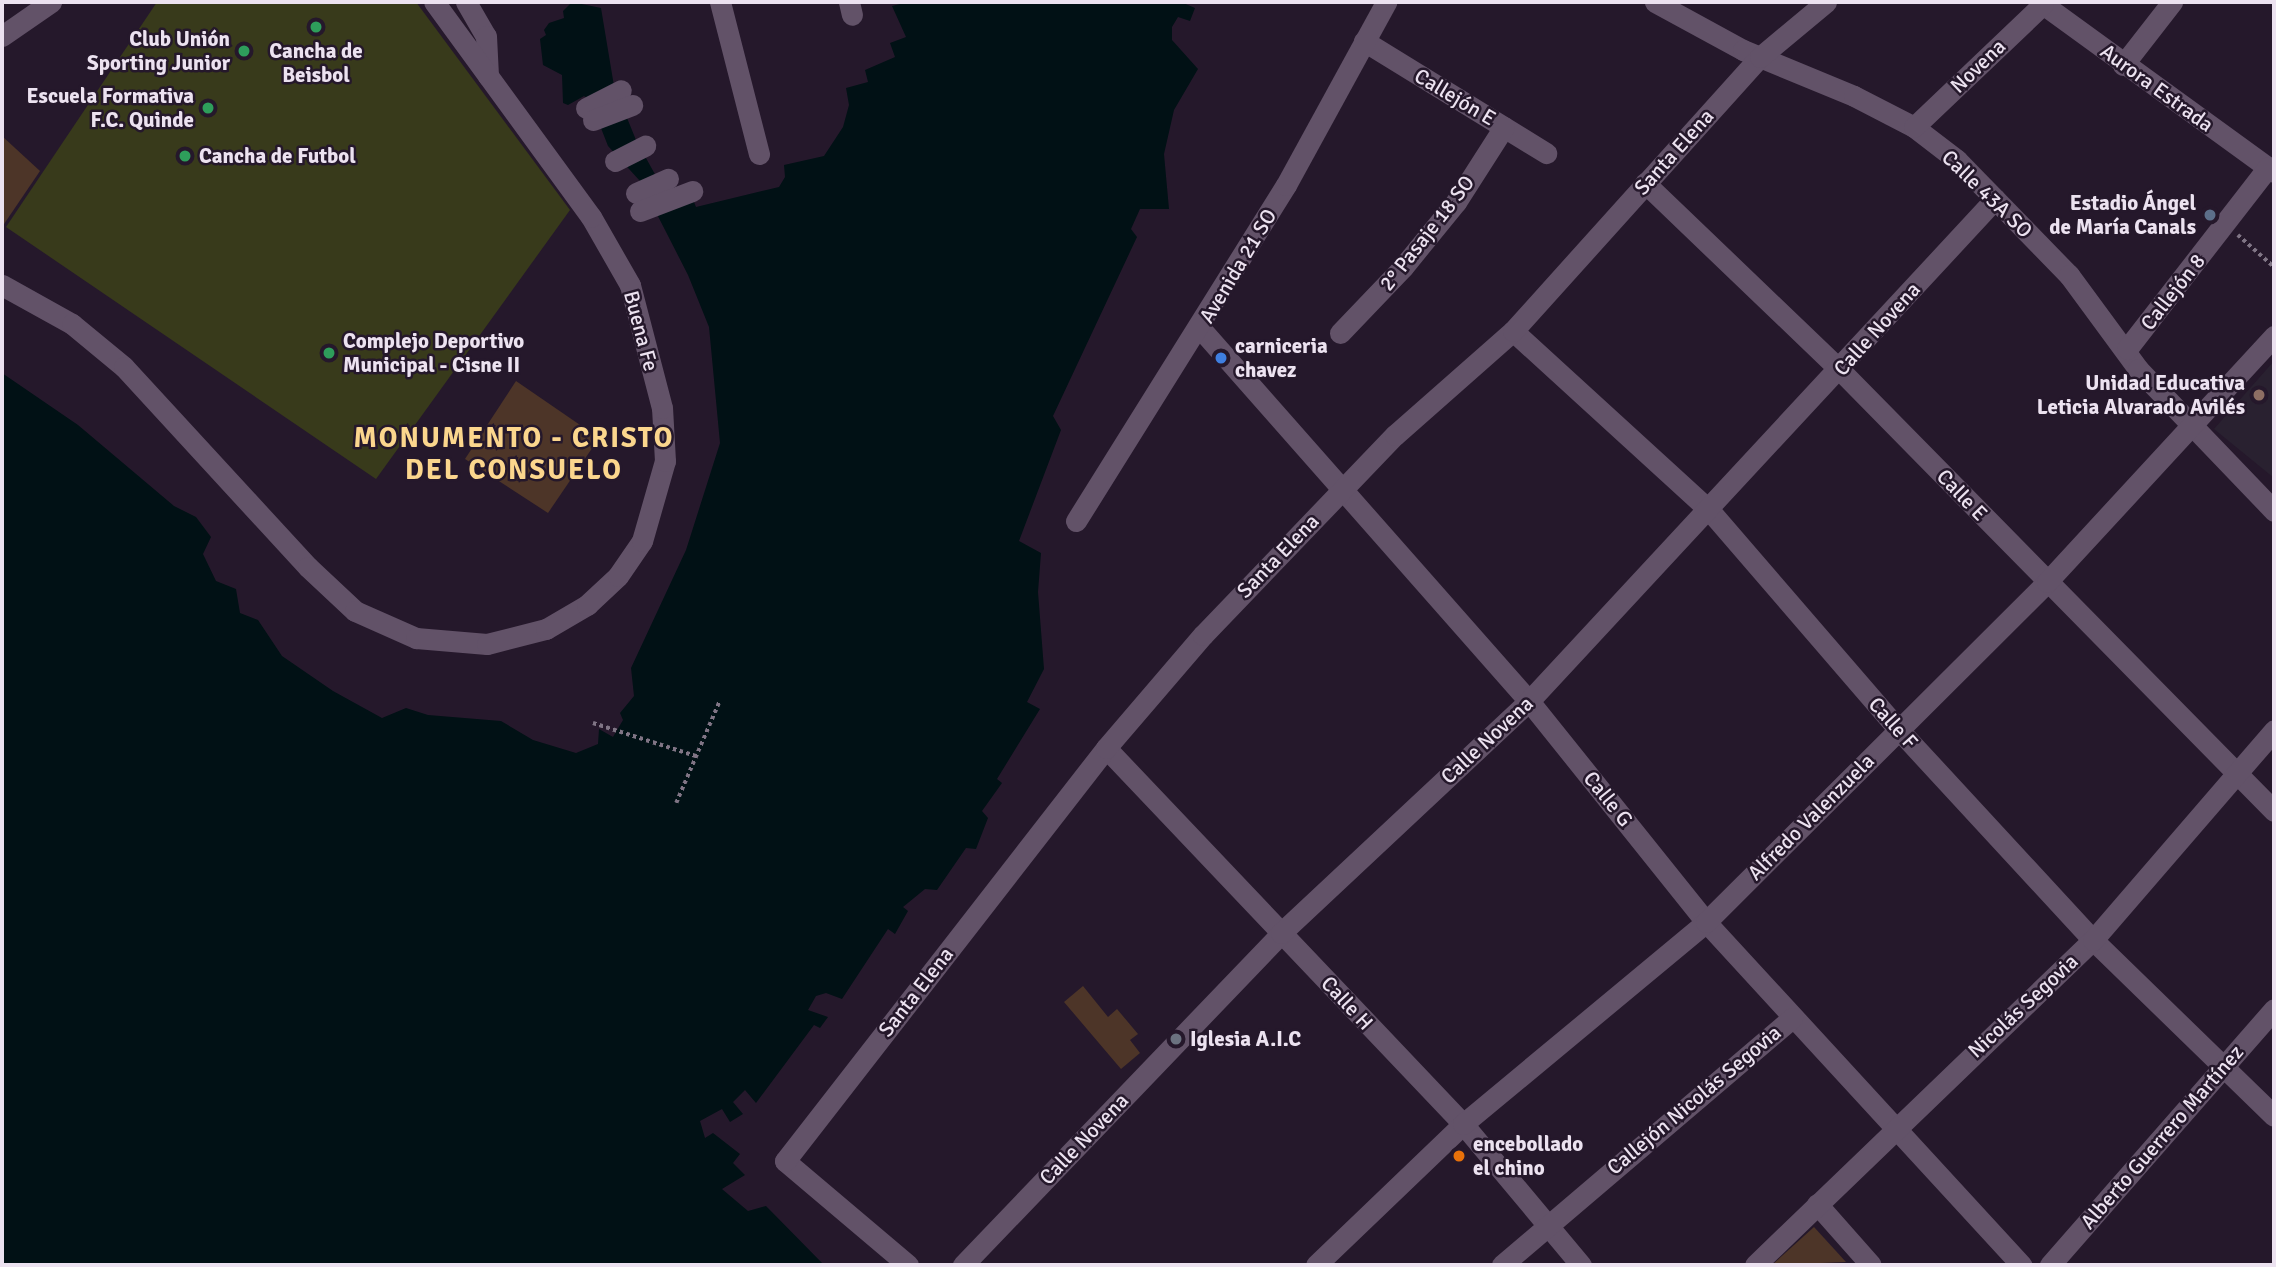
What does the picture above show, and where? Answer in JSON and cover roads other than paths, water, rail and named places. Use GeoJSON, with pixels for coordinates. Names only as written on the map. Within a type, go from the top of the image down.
{"type":"FeatureCollection","features":[{"type":"Feature","properties":{"kind":"street"},"geometry":{"type":"LineString","coordinates":[[2,36],[51,2]]}},
{"type":"Feature","properties":{"kind":"street","name":"Buena Fe"},"geometry":{"type":"LineString","coordinates":[[2,285],[72,324],[124,366],[308,567],[355,611],[416,638],[487,644],[546,629],[587,605],[618,576],[642,541],[665,461],[662,408],[630,285],[591,217],[434,2]]}},
{"type":"Feature","properties":{"kind":"street"},"geometry":{"type":"LineString","coordinates":[[466,2],[486,37],[488,76]]}},
{"type":"Feature","properties":{"kind":"street"},"geometry":{"type":"LineString","coordinates":[[720,2],[759,154]]}},
{"type":"Feature","properties":{"kind":"street","name":"Avenida 21 SO"},"geometry":{"type":"LineString","coordinates":[[1076,521],[1200,328],[1286,185],[1386,2]]}},
{"type":"Feature","properties":{"kind":"street","name":"Calle 43A SO"},"geometry":{"type":"LineString","coordinates":[[1655,2],[1760,57],[1854,96],[1914,127],[1957,160],[2069,275],[2127,349],[2138,369],[2274,511]]}},
{"type":"Feature","properties":{"kind":"street","name":"Santa Elena"},"geometry":{"type":"LineString","coordinates":[[908,1265],[785,1161],[1106,748],[1203,635],[1342,489],[1513,331],[1760,57],[1826,2]]}},
{"type":"Feature","properties":{"kind":"street"},"geometry":{"type":"LineString","coordinates":[[2123,65],[2172,2]]}},
{"type":"Feature","properties":{"kind":"street","name":"Aurora Estrada"},"geometry":{"type":"LineString","coordinates":[[2042,3],[2123,65],[2271,169]]}},
{"type":"Feature","properties":{"kind":"street","name":"Novena"},"geometry":{"type":"LineString","coordinates":[[1914,127],[2042,3]]}},
{"type":"Feature","properties":{"kind":"street","name":"Callejón E"},"geometry":{"type":"LineString","coordinates":[[1364,41],[1546,153]]}},
{"type":"Feature","properties":{"kind":"street"},"geometry":{"type":"LineString","coordinates":[[593,120],[629,105]]}},
{"type":"Feature","properties":{"kind":"street","name":"2° Pasaje 18 SO"},"geometry":{"type":"LineString","coordinates":[[1340,333],[1449,211],[1504,127]]}},
{"type":"Feature","properties":{"kind":"street"},"geometry":{"type":"LineString","coordinates":[[619,166],[648,152]]}},
{"type":"Feature","properties":{"kind":"street","name":"Callejón 8"},"geometry":{"type":"LineString","coordinates":[[2127,349],[2271,169]]}},
{"type":"Feature","properties":{"kind":"street"},"geometry":{"type":"LineString","coordinates":[[668,179],[638,202],[692,191]]}},
{"type":"Feature","properties":{"kind":"street","name":"Calle E"},"geometry":{"type":"LineString","coordinates":[[1645,183],[1840,370],[2236,776],[2274,811]]}},
{"type":"Feature","properties":{"kind":"street","name":"Calle Novena"},"geometry":{"type":"LineString","coordinates":[[962,1265],[1281,933],[1529,701],[1710,511],[1995,199]]}},
{"type":"Feature","properties":{"kind":"street","name":"Calle G"},"geometry":{"type":"LineString","coordinates":[[1200,328],[1529,701],[1706,922],[2021,1265]]}},
{"type":"Feature","properties":{"kind":"street","name":"Calle F"},"geometry":{"type":"LineString","coordinates":[[1513,331],[1710,511],[1899,730],[2093,940],[2274,1116]]}},
{"type":"Feature","properties":{"kind":"street","name":"Alfredo Valenzuela"},"geometry":{"type":"LineString","coordinates":[[1316,1265],[1462,1125],[1706,922],[2047,582],[2193,427],[2274,335]]}},
{"type":"Feature","properties":{"kind":"street","name":"Nicolás Segovia"},"geometry":{"type":"LineString","coordinates":[[1755,1265],[1893,1128],[2093,940],[2274,730]]}},
{"type":"Feature","properties":{"kind":"street","name":"Calle H"},"geometry":{"type":"LineString","coordinates":[[1106,748],[1462,1125],[1581,1265]]}},
{"type":"Feature","properties":{"kind":"street","name":"Alberto Guerrero Martínez"},"geometry":{"type":"LineString","coordinates":[[2050,1265],[2274,1009]]}},
{"type":"Feature","properties":{"kind":"street","name":"Callejón Nicolás Segovia"},"geometry":{"type":"LineString","coordinates":[[1502,1265],[1546,1224],[1792,1018]]}},
{"type":"Feature","properties":{"kind":"street"},"geometry":{"type":"LineString","coordinates":[[1817,1204],[1871,1265]]}},
{"type":"Feature","properties":{"kind":"place","name":"Cancha de Beisbol"},"geometry":{"type":"Point","coordinates":[316,27]}},
{"type":"Feature","properties":{"kind":"place","name":"Club Unión Sporting Junior"},"geometry":{"type":"Point","coordinates":[244,51]}},
{"type":"Feature","properties":{"kind":"place","name":"Escuela Formativa F.C. Quinde"},"geometry":{"type":"Point","coordinates":[208,108]}},
{"type":"Feature","properties":{"kind":"place","name":"Cancha de Futbol"},"geometry":{"type":"Point","coordinates":[185,156]}},
{"type":"Feature","properties":{"kind":"place","name":"Estadio Ángel de María Canals"},"geometry":{"type":"Point","coordinates":[2210,215]}},
{"type":"Feature","properties":{"kind":"place","name":"Complejo Deportivo Municipal - Cisne II"},"geometry":{"type":"Point","coordinates":[329,353]}},
{"type":"Feature","properties":{"kind":"place","name":"carniceria chavez"},"geometry":{"type":"Point","coordinates":[1221,358]}},
{"type":"Feature","properties":{"kind":"place","name":"Unidad Educativa Leticia Alvarado Avilés"},"geometry":{"type":"Point","coordinates":[2259,395]}},
{"type":"Feature","properties":{"kind":"place","name":"Iglesia A.I.C"},"geometry":{"type":"Point","coordinates":[1176,1039]}},
{"type":"Feature","properties":{"kind":"place","name":"encebollado el chino"},"geometry":{"type":"Point","coordinates":[1459,1156]}},
{"type":"Feature","properties":{"kind":"district","name":"MONUMENTO - CRISTO DEL CONSUELO"},"geometry":{"type":"Point","coordinates":[514,454]}}]}
